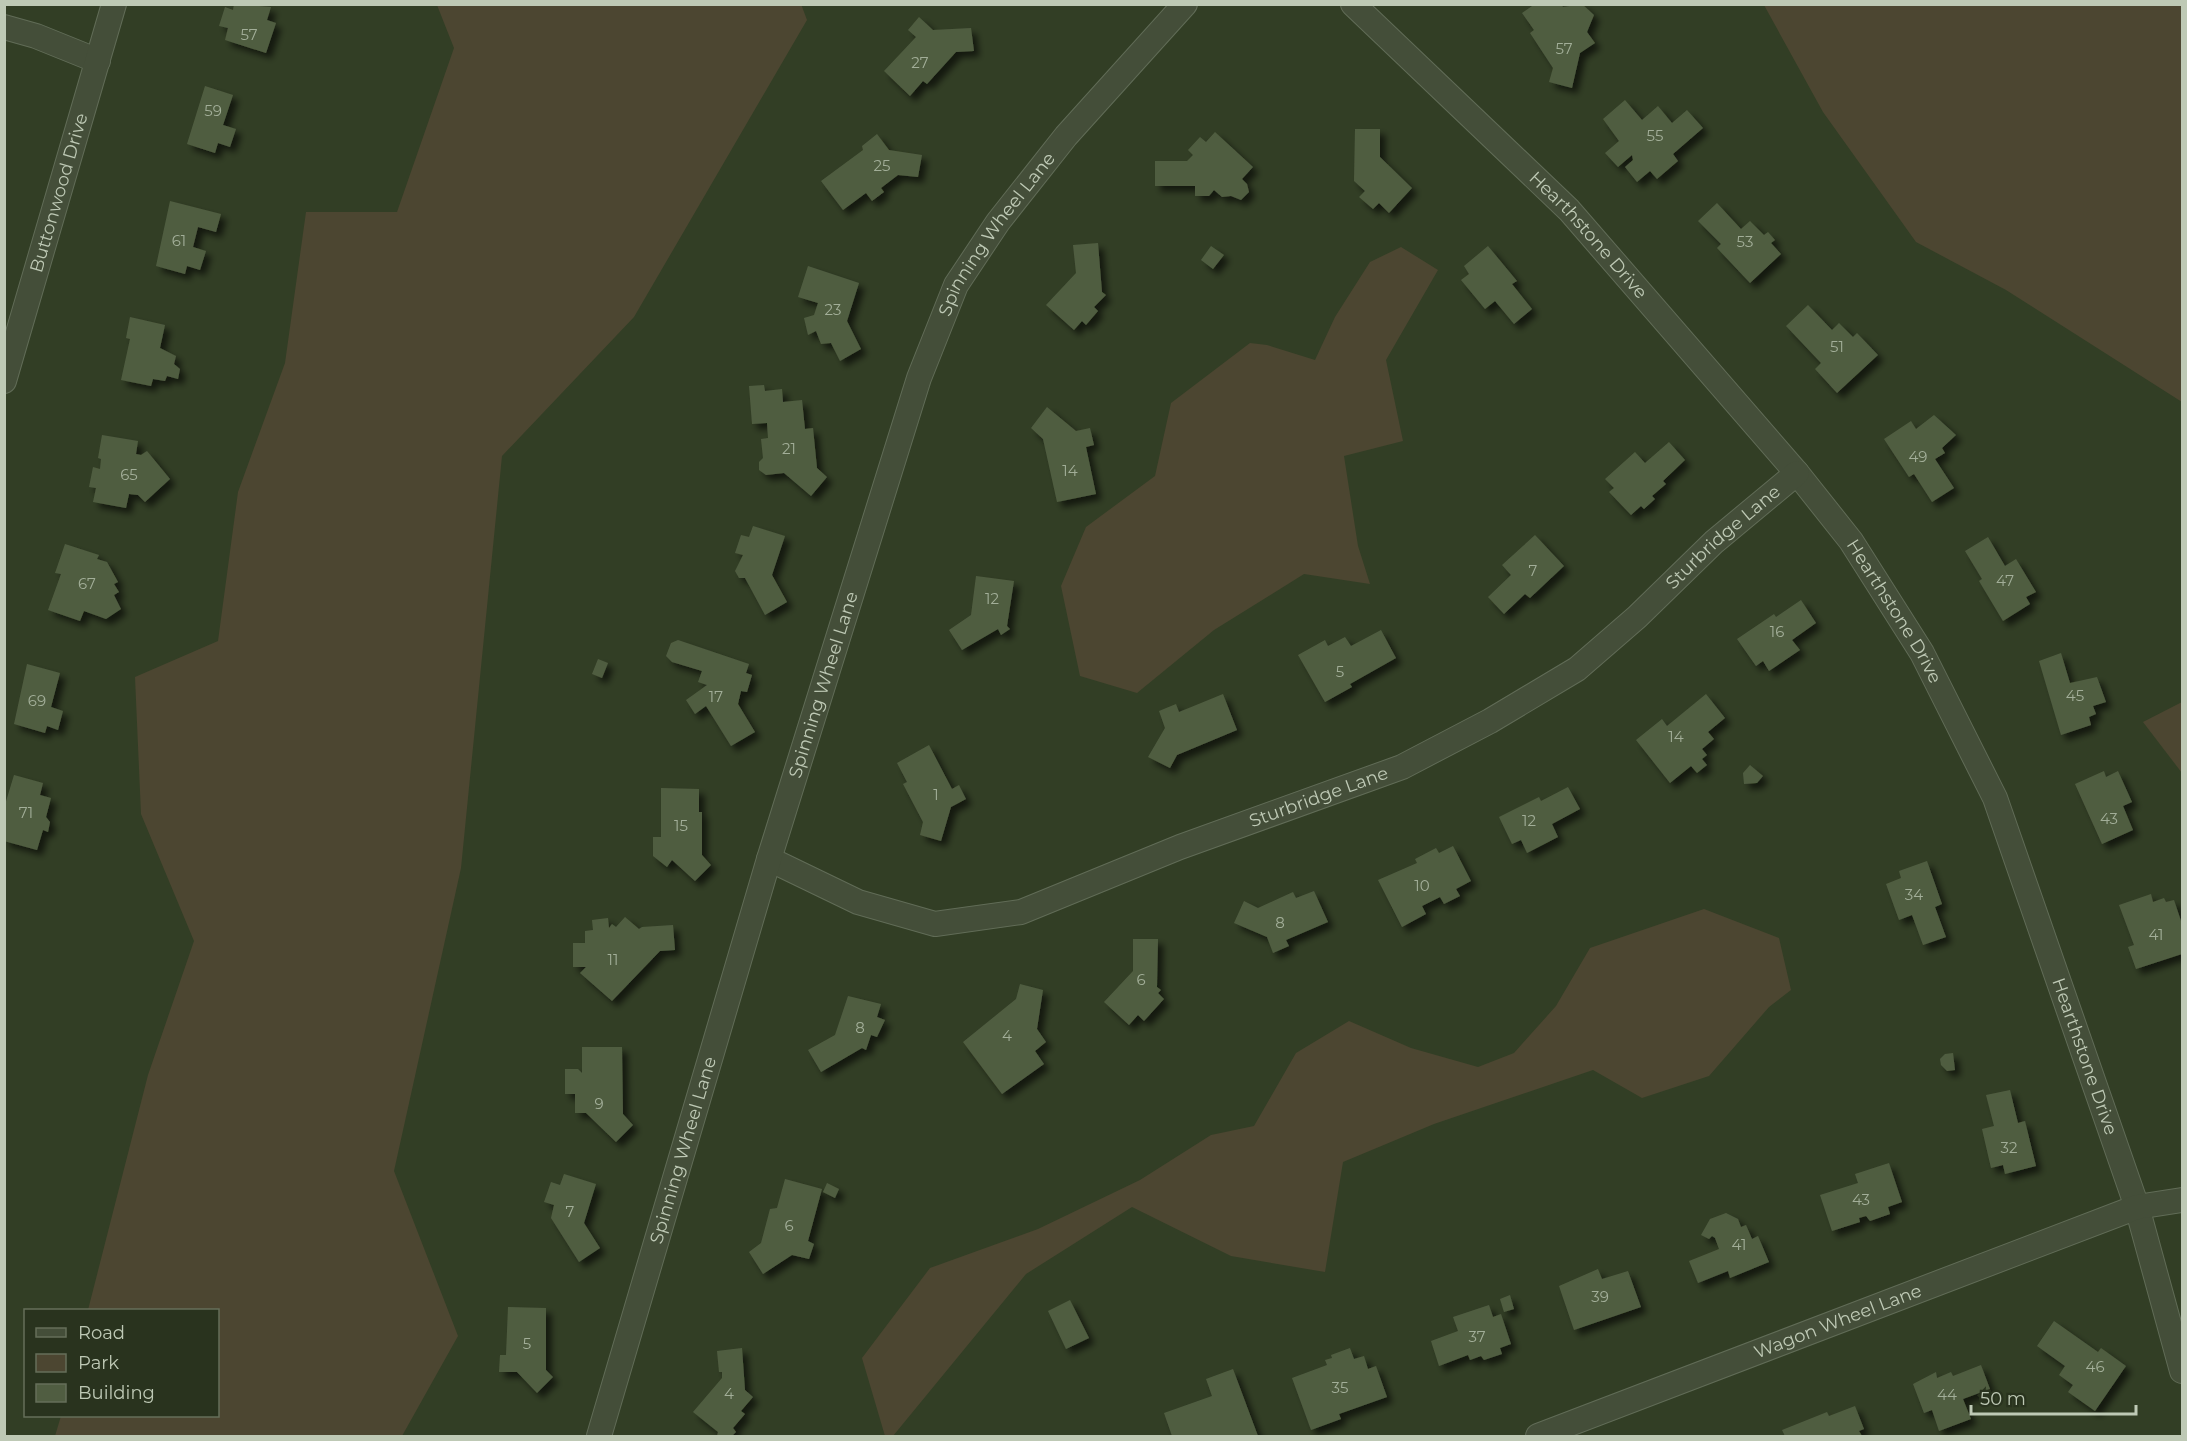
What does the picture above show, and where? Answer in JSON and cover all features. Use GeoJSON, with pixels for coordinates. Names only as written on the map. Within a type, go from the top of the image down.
{"type":"FeatureCollection","features":[{"type":"Feature","properties":{"kind":"street","name":"Buttonwood Drive"},"geometry":{"type":"LineString","coordinates":[[4,381],[114,4]]}},
{"type":"Feature","properties":{"kind":"street","name":"Spinning Wheel Lane"},"geometry":{"type":"LineString","coordinates":[[599,1437],[770,859],[919,378],[956,285],[998,222],[1066,136],[1185,4]]}},
{"type":"Feature","properties":{"kind":"street","name":"Hearthstone Drive"},"geometry":{"type":"LineString","coordinates":[[1353,4],[1569,210],[1797,473],[1851,541],[1922,653],[1995,798],[2137,1207],[2182,1371]]}},
{"type":"Feature","properties":{"kind":"street"},"geometry":{"type":"LineString","coordinates":[[4,27],[36,36],[98,61]]}},
{"type":"Feature","properties":{"kind":"street","name":"Sturbridge Lane"},"geometry":{"type":"LineString","coordinates":[[770,859],[858,902],[935,924],[1021,912],[1180,847],[1402,767],[1490,721],[1577,669],[1637,617],[1714,542],[1797,473]]}},
{"type":"Feature","properties":{"kind":"street","name":"Wagon Wheel Lane"},"geometry":{"type":"LineString","coordinates":[[1553,1434],[1649,1393],[2137,1207],[2182,1200]]}},
{"type":"Feature","properties":{"kind":"green space"},"geometry":{"type":"Polygon","coordinates":[[[801,4],[807,20],[634,317],[502,456],[461,868],[394,1171],[458,1336],[402,1436],[55,1436],[61,1417],[219,1417],[219,1309],[88,1309],[148,1075],[194,941],[141,814],[135,677],[218,641],[238,492],[285,363],[306,212],[397,212],[454,48],[437,5],[801,4]]]}},
{"type":"Feature","properties":{"kind":"green space"},"geometry":{"type":"Polygon","coordinates":[[[1764,5],[2182,5],[2182,402],[2006,290],[1916,242],[1823,112],[1764,5]]]}},
{"type":"Feature","properties":{"kind":"green space"},"geometry":{"type":"Polygon","coordinates":[[[1401,247],[1438,270],[1386,360],[1403,441],[1344,456],[1358,546],[1370,584],[1304,574],[1214,630],[1137,693],[1080,676],[1061,586],[1086,527],[1155,476],[1171,403],[1250,343],[1267,345],[1315,360],[1335,317],[1370,262],[1401,247]]]}},
{"type":"Feature","properties":{"kind":"green space"},"geometry":{"type":"Polygon","coordinates":[[[2182,702],[2182,773],[2143,722],[2182,702]]]}},
{"type":"Feature","properties":{"kind":"green space"},"geometry":{"type":"Polygon","coordinates":[[[1704,909],[1779,938],[1791,990],[1769,1007],[1709,1076],[1642,1098],[1593,1070],[1434,1124],[1343,1162],[1325,1272],[1231,1256],[1132,1207],[1026,1274],[893,1436],[885,1436],[862,1358],[930,1268],[1038,1229],[1140,1180],[1211,1135],[1254,1126],[1296,1053],[1349,1021],[1411,1048],[1478,1067],[1514,1053],[1556,1006],[1590,948],[1704,909]]]}},
{"type":"Feature","properties":{"kind":"building"},"geometry":{"type":"Polygon","coordinates":[[[234,4],[271,7],[267,20],[276,23],[266,53],[225,40],[228,28],[219,26],[225,7],[233,10],[234,4]]]}},
{"type":"Feature","properties":{"kind":"building"},"geometry":{"type":"Polygon","coordinates":[[[1535,4],[1561,4],[1563,7],[1582,4],[1594,15],[1587,32],[1595,43],[1580,53],[1572,88],[1549,82],[1553,68],[1530,33],[1534,30],[1522,13],[1535,4]]]}},
{"type":"Feature","properties":{"kind":"building"},"geometry":{"type":"Polygon","coordinates":[[[919,17],[933,30],[971,28],[974,51],[956,52],[927,84],[923,81],[910,96],[884,71],[916,37],[908,30],[919,17]]]}},
{"type":"Feature","properties":{"kind":"building"},"geometry":{"type":"Polygon","coordinates":[[[205,86],[233,95],[223,125],[236,129],[230,147],[218,143],[215,153],[187,144],[205,86]]]}},
{"type":"Feature","properties":{"kind":"building"},"geometry":{"type":"Polygon","coordinates":[[[1625,100],[1642,120],[1658,106],[1672,123],[1687,110],[1703,128],[1673,154],[1678,161],[1657,179],[1650,171],[1637,182],[1625,167],[1633,160],[1632,155],[1618,167],[1605,153],[1619,141],[1603,119],[1625,100]]]}},
{"type":"Feature","properties":{"kind":"building"},"geometry":{"type":"Polygon","coordinates":[[[1355,129],[1380,129],[1380,157],[1412,188],[1389,213],[1379,203],[1373,209],[1359,197],[1365,191],[1354,181],[1355,129]]]}},
{"type":"Feature","properties":{"kind":"building"},"geometry":{"type":"Polygon","coordinates":[[[1215,132],[1253,167],[1242,179],[1247,184],[1249,192],[1241,200],[1231,196],[1222,197],[1214,190],[1209,196],[1195,196],[1195,186],[1155,186],[1155,161],[1187,161],[1193,155],[1188,150],[1200,137],[1206,142],[1215,132]]]}},
{"type":"Feature","properties":{"kind":"building"},"geometry":{"type":"Polygon","coordinates":[[[877,134],[889,150],[922,155],[918,177],[898,175],[881,188],[884,192],[872,201],[866,193],[843,210],[821,181],[863,150],[862,146],[877,134]]]}},
{"type":"Feature","properties":{"kind":"building"},"geometry":{"type":"Polygon","coordinates":[[[170,201],[221,214],[216,232],[198,227],[193,247],[206,251],[200,270],[187,266],[185,274],[156,266],[170,201]]]}},
{"type":"Feature","properties":{"kind":"building"},"geometry":{"type":"Polygon","coordinates":[[[1717,203],[1741,229],[1750,221],[1764,235],[1768,232],[1775,240],[1771,243],[1781,254],[1750,283],[1717,248],[1721,244],[1698,221],[1717,203]]]}},
{"type":"Feature","properties":{"kind":"building"},"geometry":{"type":"Polygon","coordinates":[[[1098,243],[1102,292],[1106,295],[1094,307],[1098,311],[1086,325],[1082,321],[1074,330],[1046,305],[1076,273],[1073,245],[1098,243]]]}},
{"type":"Feature","properties":{"kind":"building"},"geometry":{"type":"Polygon","coordinates":[[[1211,246],[1224,255],[1213,269],[1201,260],[1211,246]]]}},
{"type":"Feature","properties":{"kind":"building"},"geometry":{"type":"Polygon","coordinates":[[[1488,246],[1517,281],[1512,284],[1532,309],[1514,324],[1495,301],[1485,309],[1461,280],[1469,274],[1464,266],[1488,246]]]}},
{"type":"Feature","properties":{"kind":"building"},"geometry":{"type":"Polygon","coordinates":[[[808,266],[859,283],[847,321],[861,349],[840,361],[831,343],[821,344],[816,331],[808,335],[804,318],[814,315],[818,303],[798,297],[808,266]]]}},
{"type":"Feature","properties":{"kind":"building"},"geometry":{"type":"Polygon","coordinates":[[[1808,305],[1832,330],[1839,323],[1853,337],[1857,333],[1878,355],[1837,393],[1815,369],[1821,363],[1786,326],[1808,305]]]}},
{"type":"Feature","properties":{"kind":"building"},"geometry":{"type":"Polygon","coordinates":[[[130,317],[165,325],[160,348],[176,356],[174,364],[180,369],[178,379],[167,376],[165,381],[153,379],[151,386],[121,380],[130,339],[126,338],[130,317]]]}},
{"type":"Feature","properties":{"kind":"building"},"geometry":{"type":"Polygon","coordinates":[[[764,385],[765,391],[782,389],[783,402],[802,400],[805,429],[813,428],[817,468],[827,477],[811,496],[784,473],[766,475],[759,470],[759,462],[763,458],[761,439],[768,438],[767,423],[752,424],[749,386],[764,385]]]}},
{"type":"Feature","properties":{"kind":"building"},"geometry":{"type":"Polygon","coordinates":[[[1047,407],[1076,431],[1090,428],[1094,445],[1086,447],[1096,494],[1057,502],[1043,439],[1031,428],[1047,407]]]}},
{"type":"Feature","properties":{"kind":"building"},"geometry":{"type":"Polygon","coordinates":[[[1934,415],[1956,435],[1942,448],[1945,453],[1935,459],[1954,488],[1932,502],[1914,474],[1909,477],[1884,439],[1911,421],[1916,429],[1934,415]]]}},
{"type":"Feature","properties":{"kind":"building"},"geometry":{"type":"Polygon","coordinates":[[[102,435],[138,441],[136,454],[141,455],[147,451],[170,479],[145,502],[138,495],[129,494],[126,508],[93,502],[96,488],[89,487],[93,467],[100,469],[101,459],[98,458],[102,435]]]}},
{"type":"Feature","properties":{"kind":"building"},"geometry":{"type":"Polygon","coordinates":[[[1669,442],[1685,460],[1663,481],[1666,484],[1652,496],[1655,499],[1644,509],[1641,506],[1631,515],[1609,492],[1614,488],[1605,479],[1635,452],[1645,463],[1669,442]]]}},
{"type":"Feature","properties":{"kind":"building"},"geometry":{"type":"Polygon","coordinates":[[[753,526],[785,536],[772,575],[787,602],[765,615],[745,578],[739,578],[735,571],[743,555],[735,553],[741,535],[749,537],[753,526]]]}},
{"type":"Feature","properties":{"kind":"building"},"geometry":{"type":"Polygon","coordinates":[[[1535,535],[1564,566],[1530,598],[1525,594],[1504,614],[1488,597],[1511,575],[1502,565],[1535,535]]]}},
{"type":"Feature","properties":{"kind":"building"},"geometry":{"type":"Polygon","coordinates":[[[1988,537],[2005,566],[2016,559],[2036,592],[2026,597],[2030,604],[2003,621],[1979,581],[1982,579],[1965,551],[1988,537]]]}},
{"type":"Feature","properties":{"kind":"building"},"geometry":{"type":"Polygon","coordinates":[[[65,544],[99,555],[97,559],[107,562],[118,582],[114,584],[119,592],[114,595],[121,609],[106,619],[84,611],[80,621],[48,610],[61,574],[55,573],[65,544]]]}},
{"type":"Feature","properties":{"kind":"building"},"geometry":{"type":"Polygon","coordinates":[[[976,576],[1014,581],[1007,626],[1010,629],[1001,635],[998,629],[962,650],[949,630],[971,615],[976,576]]]}},
{"type":"Feature","properties":{"kind":"building"},"geometry":{"type":"Polygon","coordinates":[[[1801,600],[1816,623],[1792,640],[1800,650],[1769,671],[1763,661],[1756,666],[1737,639],[1774,614],[1776,617],[1801,600]]]}},
{"type":"Feature","properties":{"kind":"building"},"geometry":{"type":"Polygon","coordinates":[[[1381,630],[1396,658],[1350,684],[1352,687],[1325,702],[1298,655],[1325,640],[1328,646],[1345,637],[1351,646],[1381,630]]]}},
{"type":"Feature","properties":{"kind":"building"},"geometry":{"type":"Polygon","coordinates":[[[678,640],[749,664],[746,673],[752,675],[747,692],[741,691],[738,704],[755,732],[731,746],[706,706],[695,714],[686,700],[707,685],[698,682],[702,671],[672,662],[666,656],[671,643],[678,640]]]}},
{"type":"Feature","properties":{"kind":"building"},"geometry":{"type":"Polygon","coordinates":[[[2061,653],[2070,683],[2097,677],[2106,702],[2093,706],[2096,714],[2089,717],[2091,725],[2061,735],[2039,661],[2061,653]]]}},
{"type":"Feature","properties":{"kind":"building"},"geometry":{"type":"Polygon","coordinates":[[[598,659],[608,663],[602,678],[592,674],[598,659]]]}},
{"type":"Feature","properties":{"kind":"building"},"geometry":{"type":"Polygon","coordinates":[[[27,664],[60,673],[51,707],[63,711],[58,730],[47,726],[45,733],[14,724],[27,664]]]}},
{"type":"Feature","properties":{"kind":"building"},"geometry":{"type":"Polygon","coordinates":[[[1223,694],[1237,730],[1177,755],[1170,768],[1148,757],[1165,728],[1159,711],[1176,704],[1179,712],[1223,694]]]}},
{"type":"Feature","properties":{"kind":"building"},"geometry":{"type":"Polygon","coordinates":[[[1706,694],[1725,718],[1708,732],[1714,739],[1702,749],[1707,755],[1702,759],[1707,765],[1697,773],[1691,766],[1670,783],[1636,740],[1662,719],[1667,726],[1706,694]]]}},
{"type":"Feature","properties":{"kind":"building"},"geometry":{"type":"Polygon","coordinates":[[[929,745],[952,789],[959,785],[966,799],[951,807],[941,841],[920,835],[923,822],[903,784],[907,782],[897,763],[929,745]]]}},
{"type":"Feature","properties":{"kind":"building"},"geometry":{"type":"Polygon","coordinates":[[[1750,765],[1763,776],[1757,783],[1744,784],[1743,773],[1750,765]]]}},
{"type":"Feature","properties":{"kind":"building"},"geometry":{"type":"Polygon","coordinates":[[[2104,771],[2106,777],[2118,771],[2132,802],[2123,806],[2133,830],[2102,844],[2075,784],[2104,771]]]}},
{"type":"Feature","properties":{"kind":"building"},"geometry":{"type":"Polygon","coordinates":[[[14,775],[43,783],[40,795],[51,798],[46,817],[50,822],[48,832],[43,830],[37,850],[4,841],[4,808],[14,775]]]}},
{"type":"Feature","properties":{"kind":"building"},"geometry":{"type":"Polygon","coordinates":[[[1568,787],[1580,809],[1552,824],[1558,837],[1527,853],[1521,840],[1512,844],[1499,817],[1539,797],[1541,801],[1568,787]]]}},
{"type":"Feature","properties":{"kind":"building"},"geometry":{"type":"Polygon","coordinates":[[[661,788],[699,789],[699,812],[702,812],[702,855],[711,865],[695,881],[672,860],[667,867],[653,856],[653,837],[661,837],[661,788]]]}},
{"type":"Feature","properties":{"kind":"building"},"geometry":{"type":"Polygon","coordinates":[[[1453,846],[1471,881],[1456,889],[1460,896],[1444,904],[1440,897],[1422,906],[1426,914],[1402,927],[1378,880],[1417,863],[1415,859],[1436,848],[1439,853],[1453,846]]]}},
{"type":"Feature","properties":{"kind":"building"},"geometry":{"type":"Polygon","coordinates":[[[1927,861],[1942,904],[1935,907],[1946,937],[1923,945],[1912,915],[1899,920],[1886,884],[1901,878],[1899,871],[1927,861]]]}},
{"type":"Feature","properties":{"kind":"building"},"geometry":{"type":"Polygon","coordinates":[[[1314,891],[1328,922],[1286,940],[1289,946],[1273,953],[1267,937],[1234,923],[1244,901],[1258,908],[1293,892],[1296,898],[1314,891]]]}},
{"type":"Feature","properties":{"kind":"building"},"geometry":{"type":"Polygon","coordinates":[[[2151,894],[2153,902],[2164,898],[2166,902],[2174,900],[2182,924],[2182,954],[2136,969],[2128,947],[2134,945],[2119,905],[2151,894]]]}},
{"type":"Feature","properties":{"kind":"building"},"geometry":{"type":"Polygon","coordinates":[[[625,917],[639,929],[673,925],[675,950],[660,951],[612,1001],[580,973],[586,967],[573,967],[573,943],[585,943],[585,931],[593,930],[592,920],[608,918],[609,928],[612,924],[616,927],[625,917]]]}},
{"type":"Feature","properties":{"kind":"building"},"geometry":{"type":"Polygon","coordinates":[[[1133,939],[1158,939],[1157,987],[1161,990],[1158,993],[1164,999],[1144,1021],[1138,1015],[1129,1025],[1104,1002],[1133,971],[1133,939]]]}},
{"type":"Feature","properties":{"kind":"building"},"geometry":{"type":"Polygon","coordinates":[[[1020,984],[1043,990],[1037,1029],[1046,1042],[1035,1051],[1044,1064],[1002,1094],[963,1042],[1016,999],[1020,984]]]}},
{"type":"Feature","properties":{"kind":"building"},"geometry":{"type":"Polygon","coordinates":[[[848,996],[881,1004],[877,1017],[885,1020],[877,1037],[871,1035],[866,1050],[862,1048],[821,1072],[808,1050],[835,1035],[848,996]]]}},
{"type":"Feature","properties":{"kind":"building"},"geometry":{"type":"Polygon","coordinates":[[[582,1047],[622,1047],[623,1114],[633,1125],[616,1142],[586,1113],[575,1113],[575,1094],[565,1094],[565,1069],[578,1069],[582,1073],[582,1047]]]}},
{"type":"Feature","properties":{"kind":"building"},"geometry":{"type":"Polygon","coordinates":[[[1953,1053],[1955,1070],[1947,1071],[1941,1065],[1940,1059],[1945,1054],[1953,1053]]]}},
{"type":"Feature","properties":{"kind":"building"},"geometry":{"type":"Polygon","coordinates":[[[2010,1090],[2018,1123],[2025,1121],[2036,1166],[2005,1174],[2003,1165],[1991,1168],[1982,1129],[1994,1126],[1986,1095],[2010,1090]]]}},
{"type":"Feature","properties":{"kind":"building"},"geometry":{"type":"Polygon","coordinates":[[[1889,1163],[1902,1202],[1888,1207],[1890,1214],[1870,1221],[1866,1216],[1859,1218],[1860,1222],[1832,1231],[1820,1195],[1858,1183],[1855,1174],[1889,1163]]]}},
{"type":"Feature","properties":{"kind":"building"},"geometry":{"type":"Polygon","coordinates":[[[564,1174],[596,1184],[584,1223],[600,1248],[579,1262],[551,1218],[554,1205],[544,1202],[551,1182],[560,1185],[564,1174]]]}},
{"type":"Feature","properties":{"kind":"building"},"geometry":{"type":"Polygon","coordinates":[[[785,1179],[822,1189],[808,1241],[814,1244],[809,1259],[792,1255],[763,1274],[749,1252],[761,1243],[770,1209],[777,1208],[785,1179]]]}},
{"type":"Feature","properties":{"kind":"building"},"geometry":{"type":"Polygon","coordinates":[[[827,1183],[839,1189],[835,1198],[823,1192],[827,1183]]]}},
{"type":"Feature","properties":{"kind":"building"},"geometry":{"type":"Polygon","coordinates":[[[1726,1213],[1738,1219],[1741,1227],[1746,1225],[1752,1239],[1758,1236],[1769,1262],[1730,1278],[1728,1271],[1698,1283],[1689,1261],[1719,1249],[1715,1238],[1712,1236],[1709,1239],[1701,1235],[1710,1219],[1726,1213]]]}},
{"type":"Feature","properties":{"kind":"building"},"geometry":{"type":"Polygon","coordinates":[[[1598,1269],[1602,1279],[1628,1271],[1641,1307],[1574,1330],[1559,1286],[1598,1269]]]}},
{"type":"Feature","properties":{"kind":"building"},"geometry":{"type":"Polygon","coordinates":[[[1510,1295],[1514,1309],[1504,1312],[1500,1299],[1510,1295]]]}},
{"type":"Feature","properties":{"kind":"building"},"geometry":{"type":"Polygon","coordinates":[[[1070,1300],[1089,1338],[1066,1349],[1048,1311],[1070,1300]]]}},
{"type":"Feature","properties":{"kind":"building"},"geometry":{"type":"Polygon","coordinates":[[[1489,1305],[1493,1317],[1501,1314],[1511,1344],[1500,1348],[1502,1354],[1484,1360],[1481,1356],[1470,1360],[1468,1355],[1439,1366],[1431,1341],[1458,1331],[1453,1317],[1489,1305]]]}},
{"type":"Feature","properties":{"kind":"building"},"geometry":{"type":"Polygon","coordinates":[[[508,1307],[546,1308],[546,1370],[553,1377],[537,1393],[517,1372],[499,1372],[500,1355],[506,1355],[508,1307]]]}},
{"type":"Feature","properties":{"kind":"building"},"geometry":{"type":"Polygon","coordinates":[[[2054,1321],[2098,1352],[2101,1348],[2126,1366],[2095,1411],[2068,1392],[2073,1385],[2059,1375],[2065,1366],[2037,1346],[2054,1321]]]}},
{"type":"Feature","properties":{"kind":"building"},"geometry":{"type":"Polygon","coordinates":[[[742,1348],[745,1390],[753,1397],[741,1411],[745,1414],[733,1428],[736,1432],[732,1436],[717,1436],[718,1432],[693,1412],[722,1378],[722,1372],[719,1372],[717,1351],[742,1348]]]}},
{"type":"Feature","properties":{"kind":"building"},"geometry":{"type":"Polygon","coordinates":[[[1350,1348],[1354,1359],[1364,1356],[1368,1369],[1376,1366],[1387,1397],[1339,1414],[1341,1419],[1311,1430],[1292,1378],[1327,1365],[1325,1360],[1332,1358],[1331,1355],[1350,1348]]]}},
{"type":"Feature","properties":{"kind":"building"},"geometry":{"type":"Polygon","coordinates":[[[1981,1365],[1990,1389],[1963,1399],[1971,1419],[1939,1431],[1932,1410],[1924,1413],[1913,1384],[1936,1372],[1937,1378],[1951,1372],[1953,1376],[1981,1365]]]}},
{"type":"Feature","properties":{"kind":"building"},"geometry":{"type":"Polygon","coordinates":[[[1233,1369],[1258,1436],[1172,1436],[1164,1413],[1212,1396],[1206,1379],[1233,1369]]]}},
{"type":"Feature","properties":{"kind":"building"},"geometry":{"type":"Polygon","coordinates":[[[1855,1406],[1864,1429],[1859,1431],[1862,1436],[1785,1436],[1782,1430],[1827,1412],[1829,1416],[1855,1406]]]}}]}
